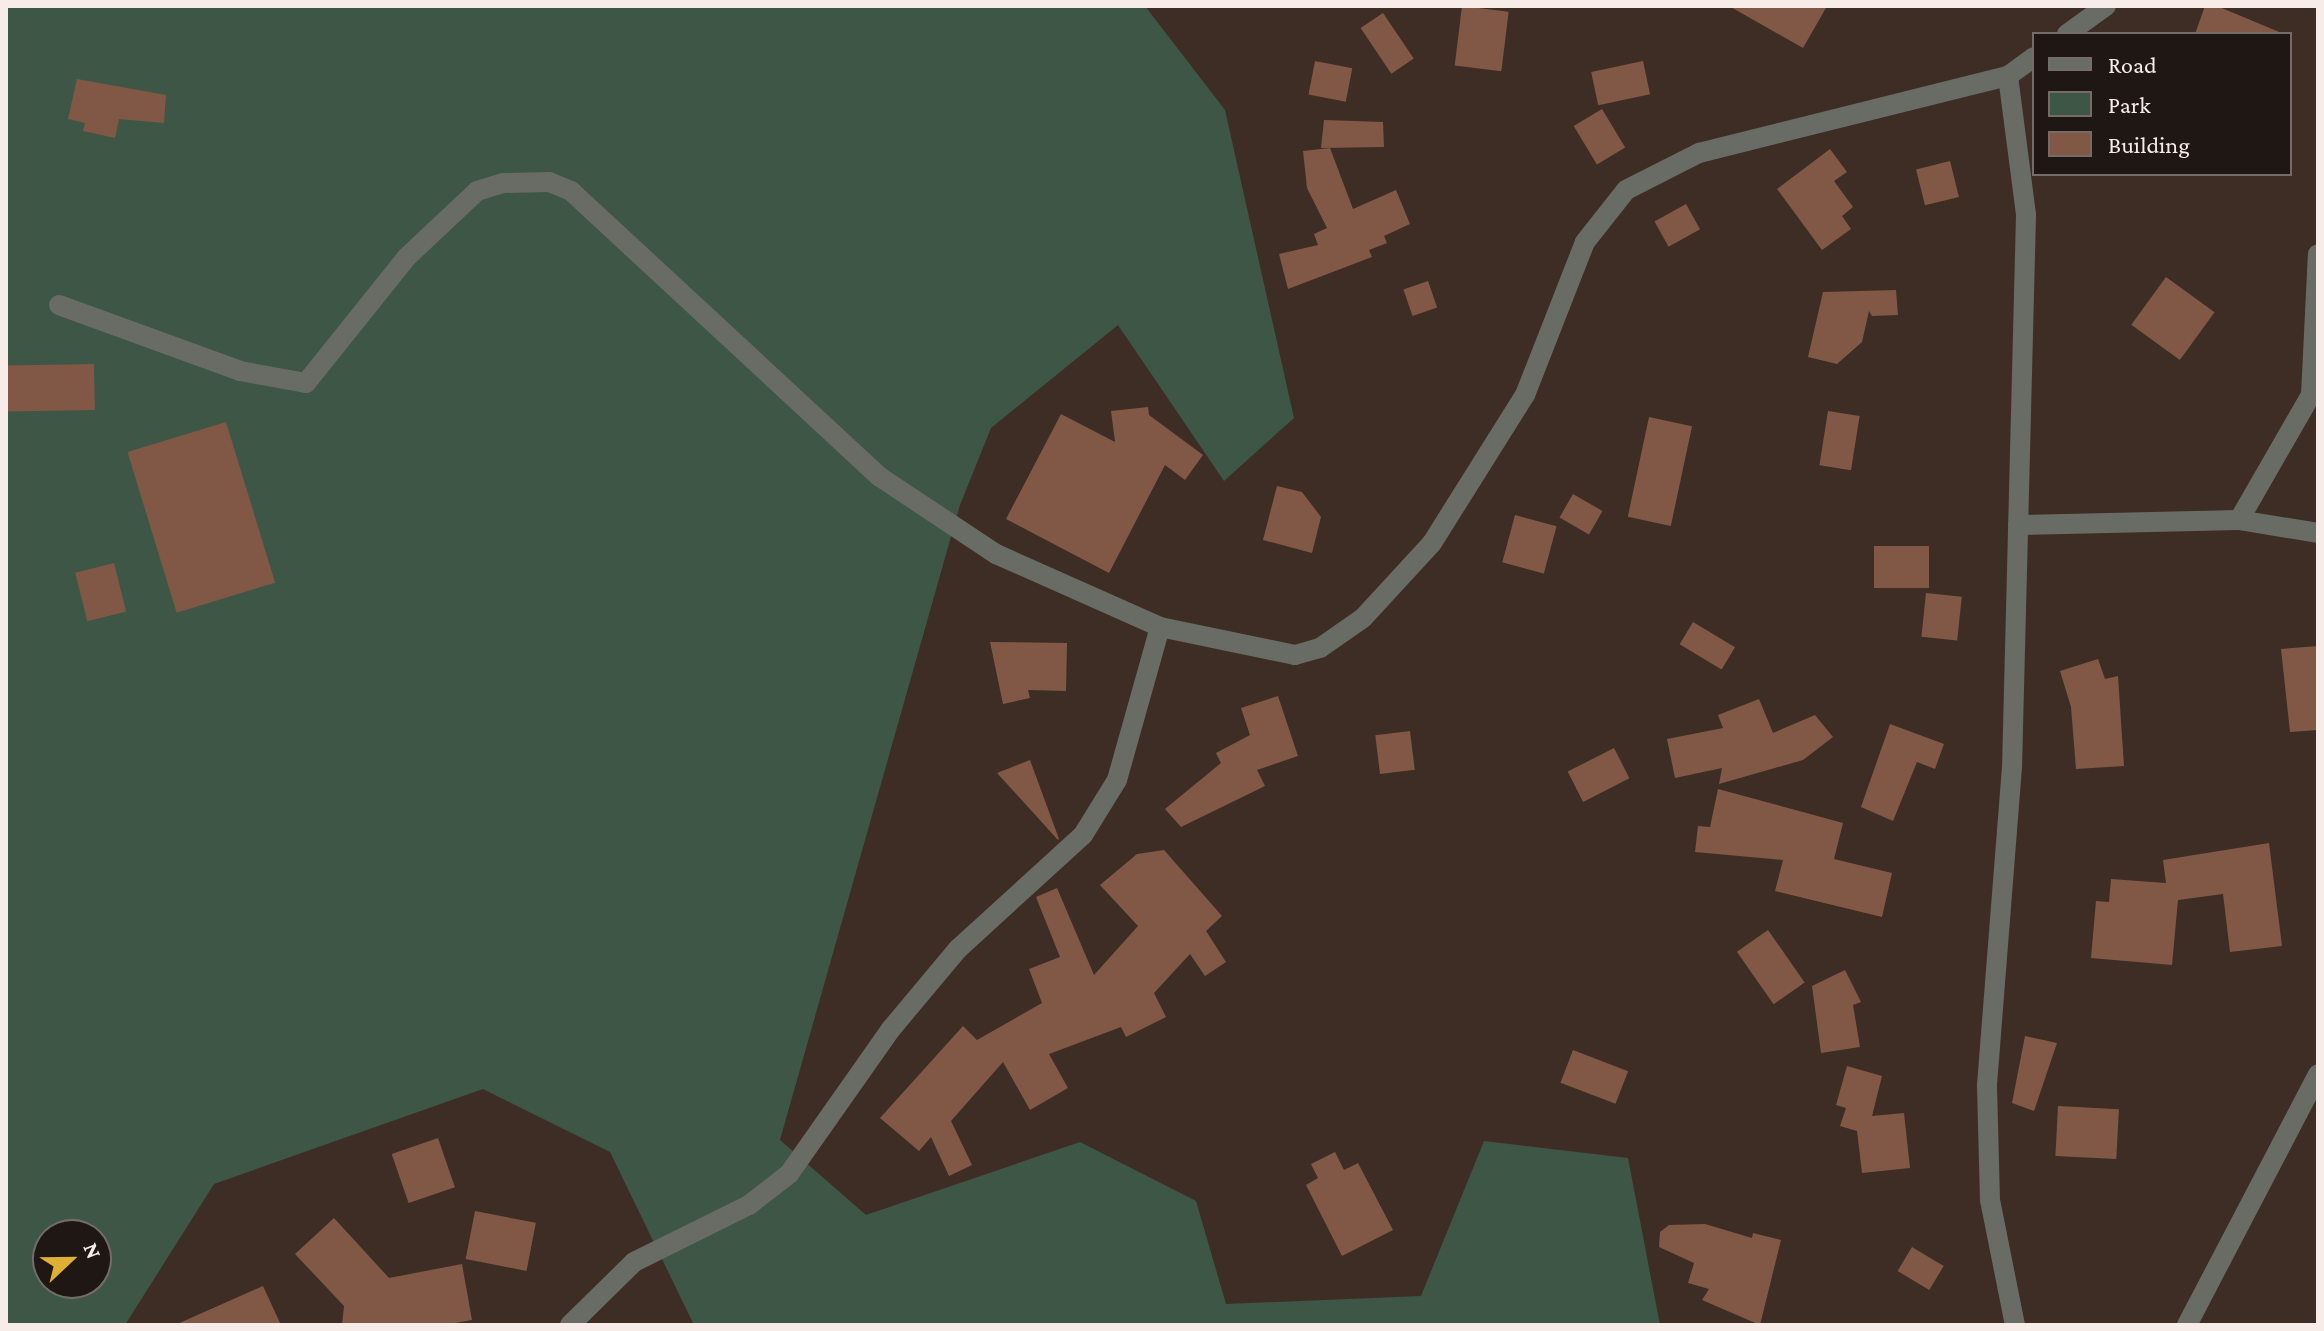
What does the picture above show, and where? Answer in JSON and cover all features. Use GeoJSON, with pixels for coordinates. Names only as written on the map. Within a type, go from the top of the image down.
{"type":"FeatureCollection","features":[{"type":"Feature","properties":{"kind":"street"},"geometry":{"type":"LineString","coordinates":[[2070,32],[2106,6]]}},
{"type":"Feature","properties":{"kind":"street"},"geometry":{"type":"LineString","coordinates":[[59,305],[240,371],[310,382],[407,257],[477,191],[503,183],[549,182],[571,191],[880,477],[996,554],[1160,627],[1295,655],[1320,648],[1363,618],[1432,543],[1525,395],[1585,242],[1626,190],[1699,153],[2008,76],[2032,58]]}},
{"type":"Feature","properties":{"kind":"street"},"geometry":{"type":"LineString","coordinates":[[2008,76],[2026,215],[2012,767],[1987,1086],[1990,1200],[2015,1325]]}},
{"type":"Feature","properties":{"kind":"street"},"geometry":{"type":"LineString","coordinates":[[2239,520],[2314,393],[2318,254]]}},
{"type":"Feature","properties":{"kind":"street"},"geometry":{"type":"LineString","coordinates":[[2018,525],[2239,520],[2318,533]]}},
{"type":"Feature","properties":{"kind":"street"},"geometry":{"type":"LineString","coordinates":[[570,1325],[634,1262],[749,1205],[789,1174],[891,1029],[958,949],[1083,835],[1117,780],[1160,627]]}},
{"type":"Feature","properties":{"kind":"street"},"geometry":{"type":"LineString","coordinates":[[2187,1325],[2318,1074]]}},
{"type":"Feature","properties":{"kind":"green space"},"geometry":{"type":"Polygon","coordinates":[[[6,6],[1145,6],[1225,110],[1294,418],[1224,481],[1118,325],[991,428],[960,505],[780,1140],[866,1215],[1080,1142],[1196,1201],[1226,1304],[1421,1296],[1484,1141],[1628,1158],[1660,1325],[694,1325],[610,1152],[483,1089],[214,1184],[125,1325],[6,1325],[6,6]]]}},
{"type":"Feature","properties":{"kind":"building"},"geometry":{"type":"Polygon","coordinates":[[[1462,6],[1509,12],[1501,71],[1455,66],[1462,6]]]}},
{"type":"Feature","properties":{"kind":"building"},"geometry":{"type":"Polygon","coordinates":[[[1729,6],[1827,6],[1803,48],[1729,6]]]}},
{"type":"Feature","properties":{"kind":"building"},"geometry":{"type":"Polygon","coordinates":[[[2205,6],[2217,6],[2279,32],[2196,32],[2205,6]]]}},
{"type":"Feature","properties":{"kind":"building"},"geometry":{"type":"Polygon","coordinates":[[[1383,13],[1414,59],[1391,74],[1361,28],[1383,13]]]}},
{"type":"Feature","properties":{"kind":"building"},"geometry":{"type":"Polygon","coordinates":[[[1315,61],[1352,68],[1346,102],[1309,94],[1315,61]]]}},
{"type":"Feature","properties":{"kind":"building"},"geometry":{"type":"Polygon","coordinates":[[[1643,61],[1650,94],[1598,105],[1591,72],[1643,61]]]}},
{"type":"Feature","properties":{"kind":"building"},"geometry":{"type":"Polygon","coordinates":[[[77,79],[166,95],[164,123],[119,119],[115,138],[83,131],[85,123],[68,119],[77,79]]]}},
{"type":"Feature","properties":{"kind":"building"},"geometry":{"type":"Polygon","coordinates":[[[1602,109],[1625,148],[1597,165],[1574,126],[1602,109]]]}},
{"type":"Feature","properties":{"kind":"building"},"geometry":{"type":"Polygon","coordinates":[[[1324,120],[1383,122],[1384,147],[1321,148],[1324,120]]]}},
{"type":"Feature","properties":{"kind":"building"},"geometry":{"type":"Polygon","coordinates":[[[1330,148],[1353,209],[1396,190],[1410,224],[1384,236],[1387,243],[1369,250],[1372,257],[1288,289],[1279,254],[1318,245],[1314,234],[1327,228],[1307,188],[1303,151],[1330,148]]]}},
{"type":"Feature","properties":{"kind":"building"},"geometry":{"type":"Polygon","coordinates":[[[1830,149],[1847,172],[1834,181],[1853,207],[1842,216],[1851,229],[1822,250],[1777,189],[1830,149]]]}},
{"type":"Feature","properties":{"kind":"building"},"geometry":{"type":"Polygon","coordinates":[[[1950,161],[1959,197],[1925,205],[1916,169],[1950,161]]]}},
{"type":"Feature","properties":{"kind":"building"},"geometry":{"type":"Polygon","coordinates":[[[1686,204],[1700,229],[1669,247],[1655,221],[1686,204]]]}},
{"type":"Feature","properties":{"kind":"building"},"geometry":{"type":"Polygon","coordinates":[[[2166,277],[2215,312],[2180,360],[2131,325],[2166,277]]]}},
{"type":"Feature","properties":{"kind":"building"},"geometry":{"type":"Polygon","coordinates":[[[1428,281],[1437,307],[1413,316],[1403,289],[1428,281]]]}},
{"type":"Feature","properties":{"kind":"building"},"geometry":{"type":"Polygon","coordinates":[[[1896,290],[1898,315],[1872,316],[1869,311],[1862,342],[1837,364],[1808,357],[1823,292],[1896,290]]]}},
{"type":"Feature","properties":{"kind":"building"},"geometry":{"type":"Polygon","coordinates":[[[94,364],[95,410],[7,412],[6,366],[94,364]]]}},
{"type":"Feature","properties":{"kind":"building"},"geometry":{"type":"Polygon","coordinates":[[[1148,407],[1149,415],[1203,455],[1185,480],[1165,465],[1109,573],[1006,519],[1061,414],[1115,442],[1111,411],[1148,407]]]}},
{"type":"Feature","properties":{"kind":"building"},"geometry":{"type":"Polygon","coordinates":[[[1828,411],[1860,416],[1851,470],[1819,465],[1828,411]]]}},
{"type":"Feature","properties":{"kind":"building"},"geometry":{"type":"Polygon","coordinates":[[[1649,417],[1692,426],[1671,526],[1628,517],[1649,417]]]}},
{"type":"Feature","properties":{"kind":"building"},"geometry":{"type":"Polygon","coordinates":[[[226,422],[275,583],[177,613],[128,452],[226,422]]]}},
{"type":"Feature","properties":{"kind":"building"},"geometry":{"type":"Polygon","coordinates":[[[1277,486],[1302,492],[1321,517],[1312,553],[1263,540],[1277,486]]]}},
{"type":"Feature","properties":{"kind":"building"},"geometry":{"type":"Polygon","coordinates":[[[1573,494],[1602,511],[1589,534],[1560,517],[1573,494]]]}},
{"type":"Feature","properties":{"kind":"building"},"geometry":{"type":"Polygon","coordinates":[[[1515,515],[1557,526],[1544,573],[1502,562],[1515,515]]]}},
{"type":"Feature","properties":{"kind":"building"},"geometry":{"type":"Polygon","coordinates":[[[1874,546],[1929,546],[1929,588],[1874,588],[1874,546]]]}},
{"type":"Feature","properties":{"kind":"building"},"geometry":{"type":"Polygon","coordinates":[[[114,563],[126,612],[87,621],[75,573],[114,563]]]}},
{"type":"Feature","properties":{"kind":"building"},"geometry":{"type":"Polygon","coordinates":[[[1926,593],[1962,597],[1957,641],[1921,637],[1926,593]]]}},
{"type":"Feature","properties":{"kind":"building"},"geometry":{"type":"Polygon","coordinates":[[[1693,622],[1735,647],[1722,670],[1680,644],[1693,622]]]}},
{"type":"Feature","properties":{"kind":"building"},"geometry":{"type":"Polygon","coordinates":[[[990,642],[1067,643],[1066,691],[1028,690],[1030,698],[1003,704],[990,642]]]}},
{"type":"Feature","properties":{"kind":"building"},"geometry":{"type":"Polygon","coordinates":[[[2318,646],[2318,730],[2290,732],[2281,649],[2318,646]]]}},
{"type":"Feature","properties":{"kind":"building"},"geometry":{"type":"Polygon","coordinates":[[[2098,659],[2105,679],[2118,676],[2124,766],[2076,769],[2071,707],[2060,671],[2098,659]]]}},
{"type":"Feature","properties":{"kind":"building"},"geometry":{"type":"Polygon","coordinates":[[[1278,696],[1298,756],[1257,770],[1265,786],[1181,827],[1165,809],[1221,763],[1216,753],[1250,735],[1241,708],[1278,696]]]}},
{"type":"Feature","properties":{"kind":"building"},"geometry":{"type":"Polygon","coordinates":[[[1759,699],[1773,733],[1815,715],[1833,737],[1803,760],[1719,784],[1722,768],[1675,778],[1667,739],[1723,728],[1718,715],[1759,699]]]}},
{"type":"Feature","properties":{"kind":"building"},"geometry":{"type":"Polygon","coordinates":[[[1890,724],[1944,744],[1935,769],[1917,762],[1893,821],[1861,807],[1890,724]]]}},
{"type":"Feature","properties":{"kind":"building"},"geometry":{"type":"Polygon","coordinates":[[[1410,731],[1415,770],[1380,774],[1375,735],[1410,731]]]}},
{"type":"Feature","properties":{"kind":"building"},"geometry":{"type":"Polygon","coordinates":[[[1614,748],[1629,778],[1583,802],[1568,772],[1614,748]]]}},
{"type":"Feature","properties":{"kind":"building"},"geometry":{"type":"Polygon","coordinates":[[[1030,760],[1059,839],[1058,840],[997,773],[1030,760]]]}},
{"type":"Feature","properties":{"kind":"building"},"geometry":{"type":"Polygon","coordinates":[[[1718,789],[1843,823],[1834,859],[1892,873],[1882,917],[1775,891],[1783,860],[1695,852],[1698,826],[1710,827],[1718,789]]]}},
{"type":"Feature","properties":{"kind":"building"},"geometry":{"type":"Polygon","coordinates":[[[2269,843],[2282,946],[2230,952],[2223,894],[2178,900],[2172,965],[2091,958],[2096,901],[2109,902],[2111,879],[2166,883],[2163,860],[2269,843]]]}},
{"type":"Feature","properties":{"kind":"building"},"geometry":{"type":"Polygon","coordinates":[[[1164,850],[1222,916],[1206,931],[1226,962],[1205,976],[1190,954],[1154,993],[1166,1017],[1126,1037],[1121,1027],[1049,1054],[1068,1088],[1030,1110],[1003,1062],[951,1121],[972,1165],[949,1176],[931,1137],[919,1151],[880,1118],[963,1026],[977,1040],[1042,1003],[1029,969],[1060,957],[1036,897],[1057,888],[1094,975],[1138,926],[1100,885],[1137,854],[1164,850]]]}},
{"type":"Feature","properties":{"kind":"building"},"geometry":{"type":"Polygon","coordinates":[[[1768,930],[1805,982],[1774,1004],[1737,952],[1768,930]]]}},
{"type":"Feature","properties":{"kind":"building"},"geometry":{"type":"Polygon","coordinates":[[[1845,970],[1861,1002],[1853,1005],[1860,1047],[1821,1053],[1812,986],[1845,970]]]}},
{"type":"Feature","properties":{"kind":"building"},"geometry":{"type":"Polygon","coordinates":[[[2025,1036],[2057,1043],[2034,1111],[2012,1103],[2025,1036]]]}},
{"type":"Feature","properties":{"kind":"building"},"geometry":{"type":"Polygon","coordinates":[[[1573,1050],[1628,1071],[1616,1104],[1560,1083],[1573,1050]]]}},
{"type":"Feature","properties":{"kind":"building"},"geometry":{"type":"Polygon","coordinates":[[[1847,1066],[1882,1076],[1872,1116],[1904,1113],[1910,1168],[1862,1173],[1857,1131],[1840,1126],[1846,1108],[1836,1105],[1847,1066]]]}},
{"type":"Feature","properties":{"kind":"building"},"geometry":{"type":"Polygon","coordinates":[[[2058,1106],[2119,1109],[2116,1159],[2055,1156],[2058,1106]]]}},
{"type":"Feature","properties":{"kind":"building"},"geometry":{"type":"Polygon","coordinates":[[[438,1138],[455,1187],[409,1203],[392,1154],[438,1138]]]}},
{"type":"Feature","properties":{"kind":"building"},"geometry":{"type":"Polygon","coordinates":[[[1335,1152],[1344,1170],[1358,1163],[1393,1230],[1342,1256],[1306,1185],[1318,1178],[1311,1164],[1335,1152]]]}},
{"type":"Feature","properties":{"kind":"building"},"geometry":{"type":"Polygon","coordinates":[[[475,1211],[536,1223],[527,1271],[466,1259],[475,1211]]]}},
{"type":"Feature","properties":{"kind":"building"},"geometry":{"type":"Polygon","coordinates":[[[334,1218],[389,1278],[462,1264],[472,1320],[444,1325],[342,1325],[344,1306],[295,1254],[334,1218]]]}},
{"type":"Feature","properties":{"kind":"building"},"geometry":{"type":"Polygon","coordinates":[[[1705,1224],[1752,1238],[1753,1233],[1781,1240],[1760,1325],[1702,1300],[1709,1289],[1688,1283],[1694,1263],[1659,1247],[1660,1232],[1669,1225],[1705,1224]]]}},
{"type":"Feature","properties":{"kind":"building"},"geometry":{"type":"Polygon","coordinates":[[[1912,1247],[1944,1266],[1929,1290],[1898,1271],[1912,1247]]]}},
{"type":"Feature","properties":{"kind":"building"},"geometry":{"type":"Polygon","coordinates":[[[263,1286],[281,1325],[175,1325],[263,1286]]]}}]}
